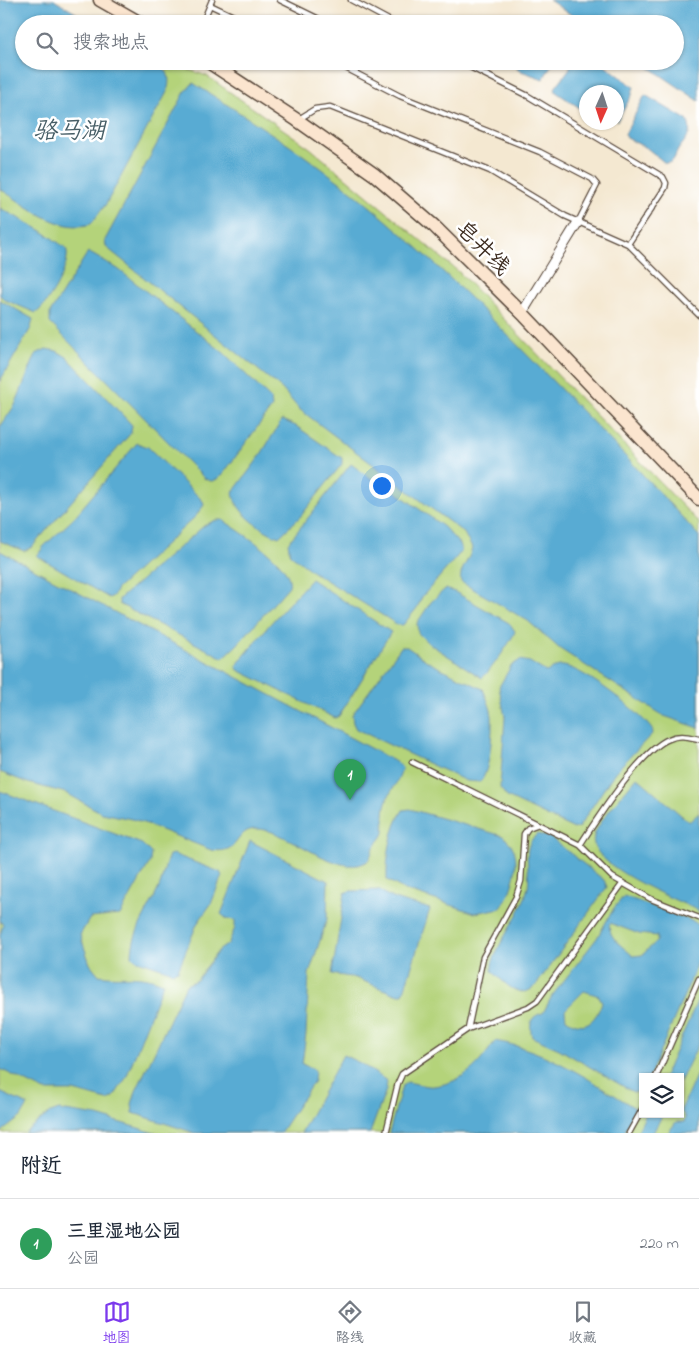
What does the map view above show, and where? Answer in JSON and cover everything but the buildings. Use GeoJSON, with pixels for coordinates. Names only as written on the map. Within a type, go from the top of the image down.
{"type":"FeatureCollection","features":[{"type":"Feature","properties":{"kind":"street"},"geometry":{"type":"LineString","coordinates":[[100,0],[126,15]]}},
{"type":"Feature","properties":{"kind":"street","name":"皂井线"},"geometry":{"type":"LineString","coordinates":[[222,70],[297,120],[375,176],[419,213],[522,313],[699,499]]}},
{"type":"Feature","properties":{"kind":"street"},"geometry":{"type":"LineString","coordinates":[[522,313],[578,222]]}},
{"type":"Feature","properties":{"kind":"lane"},"geometry":{"type":"LineString","coordinates":[[206,15],[212,0]]}},
{"type":"Feature","properties":{"kind":"lane"},"geometry":{"type":"LineString","coordinates":[[280,0],[311,15]]}},
{"type":"Feature","properties":{"kind":"lane"},"geometry":{"type":"LineString","coordinates":[[351,0],[379,15]]}},
{"type":"Feature","properties":{"kind":"lane"},"geometry":{"type":"LineString","coordinates":[[210,5],[231,15]]}},
{"type":"Feature","properties":{"kind":"lane"},"geometry":{"type":"LineString","coordinates":[[349,70],[400,96],[531,148],[592,179],[597,186],[578,222]]}},
{"type":"Feature","properties":{"kind":"lane"},"geometry":{"type":"LineString","coordinates":[[476,70],[528,96],[662,177],[666,183],[665,188],[628,244]]}},
{"type":"Feature","properties":{"kind":"lane"},"geometry":{"type":"LineString","coordinates":[[297,120],[315,109],[330,107],[350,113],[490,171],[578,222],[628,244],[699,316]]}},
{"type":"Feature","properties":{"kind":"lane"},"geometry":{"type":"LineString","coordinates":[[580,845],[627,779],[662,742],[678,736],[699,740]]}},
{"type":"Feature","properties":{"kind":"lane"},"geometry":{"type":"LineString","coordinates":[[412,762],[536,825],[580,845],[592,860],[623,883],[651,898],[699,918]]}},
{"type":"Feature","properties":{"kind":"lane"},"geometry":{"type":"LineString","coordinates":[[468,1029],[483,958],[512,904],[521,881],[524,834],[528,828],[536,825]]}},
{"type":"Feature","properties":{"kind":"lane"},"geometry":{"type":"LineString","coordinates":[[386,1133],[398,1083],[402,1074],[468,1029],[528,1007],[537,1001],[623,883]]}},
{"type":"Feature","properties":{"kind":"lane"},"geometry":{"type":"LineString","coordinates":[[658,1073],[699,979]]}},
{"type":"Feature","properties":{"kind":"lane"},"geometry":{"type":"LineString","coordinates":[[630,1133],[639,1116]]}},
{"type":"Feature","properties":{"kind":"green space"},"geometry":{"type":"Polygon","coordinates":[[[167,70],[190,70],[207,76],[310,148],[460,273],[699,523],[699,1133],[0,1133],[0,174],[167,70]]]}},
{"type":"Feature","properties":{"kind":"water","name":"骆马湖"},"geometry":{"type":"Polygon","coordinates":[[[0,0],[54,0],[79,15],[15,15],[15,70],[165,70],[169,78],[167,92],[106,204],[91,224],[79,226],[55,222],[32,210],[0,189],[0,0]]]}},
{"type":"Feature","properties":{"kind":"water"},"geometry":{"type":"Polygon","coordinates":[[[549,0],[699,0],[699,101],[653,70],[684,70],[684,15],[572,15],[549,0]]]}},
{"type":"Feature","properties":{"kind":"water"},"geometry":{"type":"Polygon","coordinates":[[[520,70],[548,70],[543,79],[520,70]]]}},
{"type":"Feature","properties":{"kind":"water"},"geometry":{"type":"Polygon","coordinates":[[[568,70],[612,70],[634,87],[632,95],[624,109],[624,85],[579,85],[579,107],[556,92],[555,88],[568,70]]]}},
{"type":"Feature","properties":{"kind":"water"},"geometry":{"type":"Polygon","coordinates":[[[193,83],[321,168],[408,239],[540,368],[699,536],[699,728],[664,716],[560,649],[528,621],[461,582],[461,573],[472,548],[464,533],[299,409],[282,389],[106,247],[105,240],[185,92],[193,83]]]}},
{"type":"Feature","properties":{"kind":"water"},"geometry":{"type":"Polygon","coordinates":[[[645,95],[687,120],[689,125],[688,136],[671,162],[665,163],[648,149],[627,138],[625,134],[645,95]]]}},
{"type":"Feature","properties":{"kind":"water"},"geometry":{"type":"Polygon","coordinates":[[[0,208],[42,231],[66,248],[67,255],[63,273],[47,302],[36,313],[5,300],[0,295],[0,208]]]}},
{"type":"Feature","properties":{"kind":"water"},"geometry":{"type":"Polygon","coordinates":[[[88,252],[118,269],[224,353],[271,399],[272,407],[223,474],[216,479],[210,481],[204,478],[50,323],[50,313],[88,252]]]}},
{"type":"Feature","properties":{"kind":"water"},"geometry":{"type":"Polygon","coordinates":[[[0,300],[33,319],[31,328],[0,381],[0,300]]]}},
{"type":"Feature","properties":{"kind":"water"},"geometry":{"type":"Polygon","coordinates":[[[46,349],[57,351],[67,357],[132,425],[131,433],[32,547],[24,551],[0,541],[0,427],[15,405],[36,354],[46,349]]]}},
{"type":"Feature","properties":{"kind":"water"},"geometry":{"type":"Polygon","coordinates":[[[282,420],[296,426],[342,458],[342,464],[300,517],[279,537],[250,519],[238,506],[233,492],[258,459],[282,420]]]}},
{"type":"Feature","properties":{"kind":"water"},"geometry":{"type":"Polygon","coordinates":[[[137,443],[148,447],[203,501],[204,505],[196,516],[109,598],[37,556],[44,546],[71,521],[137,443]]]}},
{"type":"Feature","properties":{"kind":"water"},"geometry":{"type":"Polygon","coordinates":[[[351,464],[373,480],[389,487],[444,527],[461,546],[461,552],[422,597],[417,608],[403,625],[398,625],[313,572],[290,554],[288,543],[351,464]]]}},
{"type":"Feature","properties":{"kind":"water"},"geometry":{"type":"Polygon","coordinates":[[[216,520],[223,520],[265,550],[284,569],[289,578],[289,586],[237,645],[223,658],[119,604],[119,599],[205,525],[216,520]]]}},
{"type":"Feature","properties":{"kind":"water"},"geometry":{"type":"Polygon","coordinates":[[[0,551],[398,763],[402,768],[401,773],[385,806],[384,833],[373,849],[369,859],[366,862],[354,865],[341,864],[326,859],[281,836],[256,829],[244,833],[228,849],[221,851],[211,850],[136,820],[102,813],[66,793],[28,783],[0,772],[0,551]]]}},
{"type":"Feature","properties":{"kind":"water"},"geometry":{"type":"Polygon","coordinates":[[[311,579],[391,632],[339,716],[335,718],[238,670],[236,666],[270,624],[311,579]]]}},
{"type":"Feature","properties":{"kind":"water"},"geometry":{"type":"Polygon","coordinates":[[[445,589],[455,592],[509,623],[515,631],[500,656],[482,678],[428,643],[418,633],[417,623],[431,602],[445,589]]]}},
{"type":"Feature","properties":{"kind":"water"},"geometry":{"type":"Polygon","coordinates":[[[401,647],[407,647],[430,663],[483,689],[490,706],[492,731],[486,770],[480,782],[466,781],[356,729],[352,715],[401,647]]]}},
{"type":"Feature","properties":{"kind":"water"},"geometry":{"type":"Polygon","coordinates":[[[520,660],[530,662],[546,672],[564,666],[585,675],[625,703],[653,731],[615,772],[579,827],[574,829],[507,797],[500,788],[505,717],[499,687],[511,666],[520,660]]]}},
{"type":"Feature","properties":{"kind":"water"},"geometry":{"type":"Polygon","coordinates":[[[637,777],[689,822],[699,813],[699,911],[654,890],[618,870],[595,847],[594,836],[601,822],[637,777]]]}},
{"type":"Feature","properties":{"kind":"water"},"geometry":{"type":"Polygon","coordinates":[[[0,791],[142,844],[151,853],[150,862],[120,915],[90,918],[80,935],[90,964],[99,975],[146,978],[163,983],[126,1078],[113,1098],[107,1100],[73,1091],[45,1091],[0,1069],[0,935],[3,925],[0,921],[0,791]]]}},
{"type":"Feature","properties":{"kind":"water"},"geometry":{"type":"Polygon","coordinates":[[[410,809],[503,836],[509,842],[512,846],[516,862],[514,879],[501,908],[475,913],[405,890],[387,880],[387,862],[392,834],[403,810],[410,809]]]}},
{"type":"Feature","properties":{"kind":"water"},"geometry":{"type":"Polygon","coordinates":[[[538,834],[551,838],[604,880],[607,887],[537,984],[525,992],[513,989],[508,985],[492,971],[492,964],[525,897],[529,880],[527,858],[529,844],[538,834]]]}},
{"type":"Feature","properties":{"kind":"water"},"geometry":{"type":"Polygon","coordinates":[[[250,841],[328,881],[327,919],[309,974],[306,1034],[302,1064],[315,1070],[314,1081],[280,1133],[195,1133],[133,1113],[132,1104],[136,1091],[186,985],[197,980],[218,951],[228,944],[235,928],[235,920],[227,919],[221,914],[250,841]]]}},
{"type":"Feature","properties":{"kind":"water"},"geometry":{"type":"Polygon","coordinates":[[[173,854],[220,872],[222,876],[211,904],[197,924],[178,970],[173,972],[135,959],[132,956],[135,936],[161,882],[169,855],[173,854]]]}},
{"type":"Feature","properties":{"kind":"water"},"geometry":{"type":"Polygon","coordinates":[[[380,890],[392,898],[430,909],[403,994],[395,994],[356,978],[332,974],[345,893],[350,891],[380,890]]]}},
{"type":"Feature","properties":{"kind":"water"},"geometry":{"type":"Polygon","coordinates":[[[624,896],[695,922],[699,926],[699,957],[696,968],[651,1073],[639,1073],[639,1092],[633,1092],[559,1049],[532,1037],[531,1024],[533,1018],[543,1013],[552,996],[597,938],[614,908],[624,896]],[[610,923],[613,937],[633,956],[642,955],[657,941],[657,936],[639,934],[610,923]],[[584,991],[565,1010],[566,1019],[579,1024],[589,1022],[600,1009],[602,1002],[599,996],[584,991]]]}},
{"type":"Feature","properties":{"kind":"water"},"geometry":{"type":"Polygon","coordinates":[[[699,997],[699,1043],[684,1074],[666,1073],[699,997]]]}},
{"type":"Feature","properties":{"kind":"water"},"geometry":{"type":"Polygon","coordinates":[[[495,1041],[533,1051],[568,1067],[635,1108],[624,1133],[389,1133],[402,1086],[407,1082],[431,1086],[454,1081],[477,1065],[495,1041]]]}},
{"type":"Feature","properties":{"kind":"water"},"geometry":{"type":"Polygon","coordinates":[[[343,1055],[360,1063],[387,1081],[386,1090],[370,1133],[301,1133],[343,1055]]]}},
{"type":"Feature","properties":{"kind":"water"},"geometry":{"type":"Polygon","coordinates":[[[699,1069],[699,1133],[668,1133],[676,1122],[684,1122],[684,1103],[699,1069]]]}},
{"type":"Feature","properties":{"kind":"water"},"geometry":{"type":"Polygon","coordinates":[[[0,1092],[28,1105],[21,1117],[0,1133],[0,1092]]]}},
{"type":"Feature","properties":{"kind":"water"},"geometry":{"type":"Polygon","coordinates":[[[59,1110],[98,1116],[155,1133],[24,1133],[48,1114],[59,1110]]]}},
{"type":"Feature","properties":{"kind":"water"},"geometry":{"type":"Polygon","coordinates":[[[644,1118],[661,1118],[653,1133],[637,1133],[644,1118]]]}},
{"type":"Feature","properties":{"kind":"place","name":"三里湿地公园"},"geometry":{"type":"Point","coordinates":[350,800]}}]}
